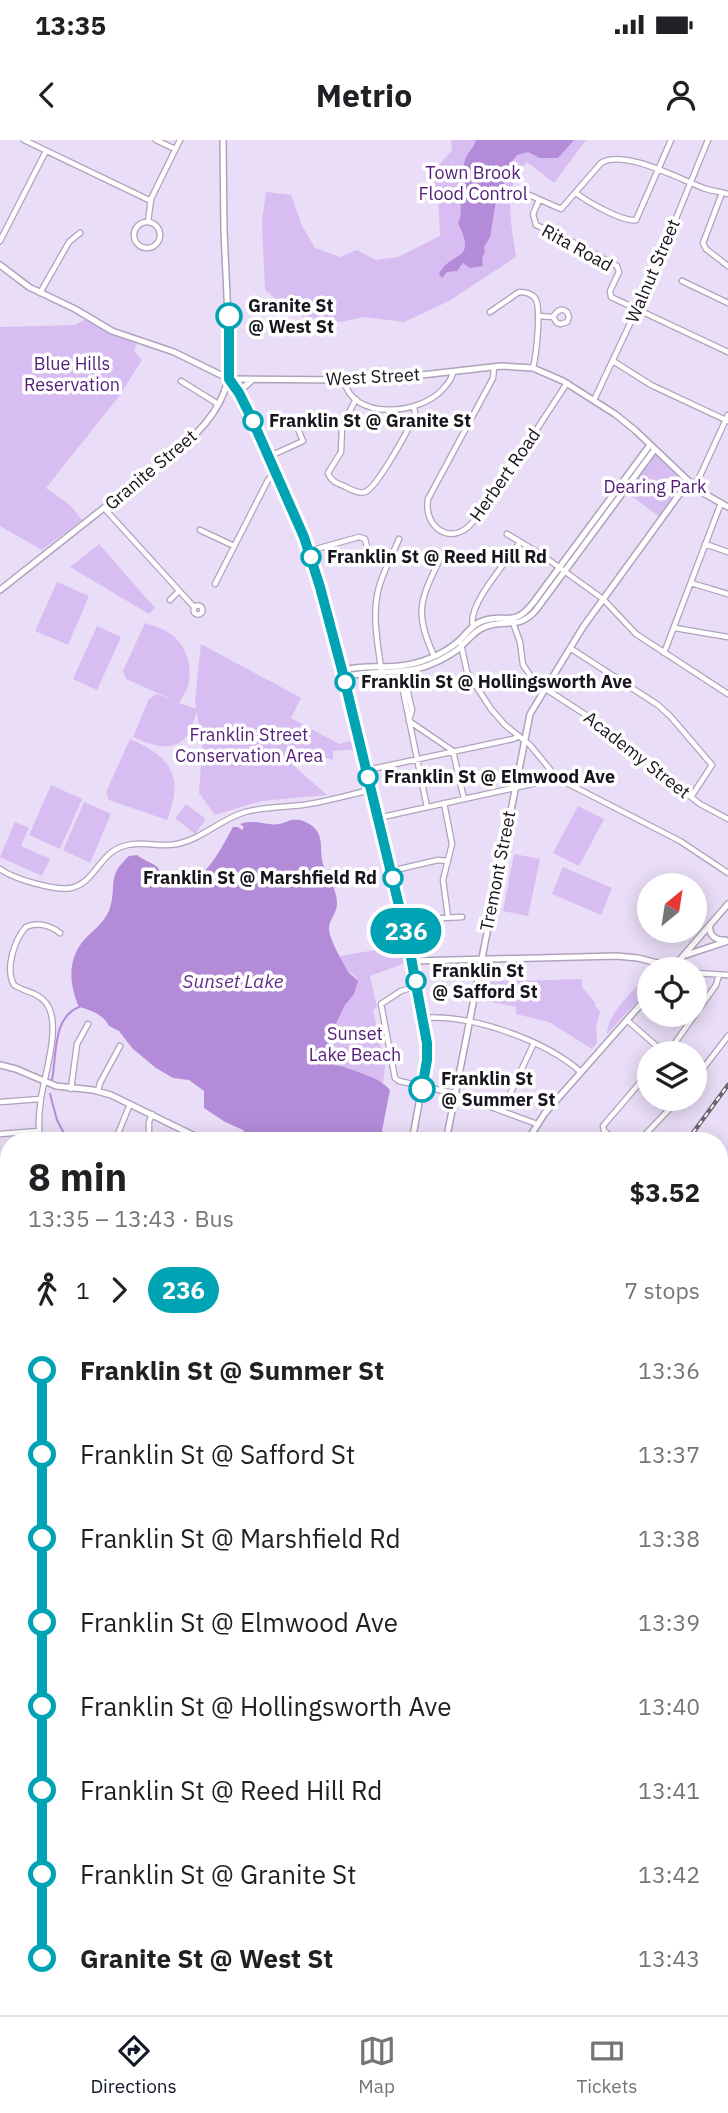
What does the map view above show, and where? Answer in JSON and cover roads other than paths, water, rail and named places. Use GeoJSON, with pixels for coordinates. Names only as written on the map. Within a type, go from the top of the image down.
{"type":"FeatureCollection","features":[{"type":"Feature","properties":{"kind":"main road","name":"Granite Street"},"geometry":{"type":"LineString","coordinates":[[0,590],[192,437],[207,422],[218,402],[229,379],[230,361],[223,140]]}},
{"type":"Feature","properties":{"kind":"main road","name":"West Street"},"geometry":{"type":"LineString","coordinates":[[0,265],[40,293],[115,332],[174,352],[229,379],[344,380],[494,367],[533,368],[567,383],[594,400],[626,423],[691,483],[728,507]]}},
{"type":"Feature","properties":{"kind":"main road"},"geometry":{"type":"LineString","coordinates":[[229,379],[248,422],[255,429],[276,472],[309,551],[367,770],[412,961],[427,1052],[414,1132]]}},
{"type":"Feature","properties":{"kind":"main road"},"geometry":{"type":"LineString","coordinates":[[240,399],[244,386],[254,380]]}},
{"type":"Feature","properties":{"kind":"main road"},"geometry":{"type":"LineString","coordinates":[[218,402],[229,397],[240,399]]}},
{"type":"Feature","properties":{"kind":"main road"},"geometry":{"type":"LineString","coordinates":[[460,643],[473,626],[528,618],[653,447]]}},
{"type":"Feature","properties":{"kind":"main road","name":"Tremont Street"},"geometry":{"type":"LineString","coordinates":[[448,1132],[522,738],[530,714],[603,599],[691,483]]}},
{"type":"Feature","properties":{"kind":"main road"},"geometry":{"type":"LineString","coordinates":[[343,674],[420,668],[473,635],[485,623]]}},
{"type":"Feature","properties":{"kind":"main road"},"geometry":{"type":"LineString","coordinates":[[707,927],[728,904]]}},
{"type":"Feature","properties":{"kind":"main road"},"geometry":{"type":"LineString","coordinates":[[711,922],[709,929],[713,936],[728,941]]}},
{"type":"Feature","properties":{"kind":"main road"},"geometry":{"type":"LineString","coordinates":[[707,939],[728,941]]}},
{"type":"Feature","properties":{"kind":"main road"},"geometry":{"type":"LineString","coordinates":[[682,957],[728,941]]}},
{"type":"Feature","properties":{"kind":"main road"},"geometry":{"type":"LineString","coordinates":[[681,957],[693,943]]}},
{"type":"Feature","properties":{"kind":"main road"},"geometry":{"type":"LineString","coordinates":[[704,943],[713,946]]}},
{"type":"Feature","properties":{"kind":"main road"},"geometry":{"type":"LineString","coordinates":[[412,961],[637,958]]}},
{"type":"Feature","properties":{"kind":"main road"},"geometry":{"type":"LineString","coordinates":[[532,1132],[637,1009]]}},
{"type":"Feature","properties":{"kind":"main road"},"geometry":{"type":"LineString","coordinates":[[0,1065],[44,1082],[71,1089],[97,1091],[187,1132]]}},
{"type":"Feature","properties":{"kind":"street"},"geometry":{"type":"LineString","coordinates":[[24,140],[151,201]]}},
{"type":"Feature","properties":{"kind":"street"},"geometry":{"type":"LineString","coordinates":[[156,140],[175,149]]}},
{"type":"Feature","properties":{"kind":"street"},"geometry":{"type":"LineString","coordinates":[[148,222],[151,201],[180,140]]}},
{"type":"Feature","properties":{"kind":"street"},"geometry":{"type":"LineString","coordinates":[[576,193],[602,208],[634,220],[639,215],[671,140]]}},
{"type":"Feature","properties":{"kind":"street","name":"Walnut Street"},"geometry":{"type":"LineString","coordinates":[[594,400],[652,277],[708,140]]}},
{"type":"Feature","properties":{"kind":"street"},"geometry":{"type":"LineString","coordinates":[[0,242],[46,150]]}},
{"type":"Feature","properties":{"kind":"street"},"geometry":{"type":"LineString","coordinates":[[527,194],[561,209],[599,164],[606,160],[648,164],[725,193],[703,243],[706,249],[728,266]]}},
{"type":"Feature","properties":{"kind":"street","name":"Rita Road"},"geometry":{"type":"LineString","coordinates":[[539,200],[533,214],[536,225],[575,243],[618,268],[610,296],[637,309]]}},
{"type":"Feature","properties":{"kind":"street"},"geometry":{"type":"LineString","coordinates":[[148,222],[157,228],[159,238],[154,246],[144,248],[135,242],[134,233],[140,224],[148,222]]}},
{"type":"Feature","properties":{"kind":"street"},"geometry":{"type":"LineString","coordinates":[[40,293],[67,244],[80,233]]}},
{"type":"Feature","properties":{"kind":"street"},"geometry":{"type":"LineString","coordinates":[[682,281],[728,303]]}},
{"type":"Feature","properties":{"kind":"street"},"geometry":{"type":"LineString","coordinates":[[490,312],[515,293],[524,292],[536,300],[538,316],[533,368]]}},
{"type":"Feature","properties":{"kind":"street"},"geometry":{"type":"LineString","coordinates":[[637,309],[728,352]]}},
{"type":"Feature","properties":{"kind":"street"},"geometry":{"type":"LineString","coordinates":[[538,316],[553,317]]}},
{"type":"Feature","properties":{"kind":"street"},"geometry":{"type":"LineString","coordinates":[[613,361],[646,382],[727,419],[699,478],[691,483]]}},
{"type":"Feature","properties":{"kind":"street","name":"Herbert Road"},"geometry":{"type":"LineString","coordinates":[[494,367],[492,380],[428,499],[429,518],[448,534],[461,532],[472,523],[567,383]]}},
{"type":"Feature","properties":{"kind":"street"},"geometry":{"type":"LineString","coordinates":[[344,380],[346,387],[356,398],[375,407],[396,410],[414,408],[436,396],[452,379],[453,372]]}},
{"type":"Feature","properties":{"kind":"street"},"geometry":{"type":"LineString","coordinates":[[181,381],[218,402]]}},
{"type":"Feature","properties":{"kind":"street"},"geometry":{"type":"LineString","coordinates":[[356,398],[342,426],[341,452],[328,473],[336,483],[360,492],[370,489],[393,456],[414,416],[414,408]]}},
{"type":"Feature","properties":{"kind":"street"},"geometry":{"type":"LineString","coordinates":[[268,457],[303,441],[295,422]]}},
{"type":"Feature","properties":{"kind":"street"},"geometry":{"type":"LineString","coordinates":[[215,584],[268,480],[276,472]]}},
{"type":"Feature","properties":{"kind":"street"},"geometry":{"type":"LineString","coordinates":[[664,653],[721,503]]}},
{"type":"Feature","properties":{"kind":"street"},"geometry":{"type":"LineString","coordinates":[[104,508],[194,607]]}},
{"type":"Feature","properties":{"kind":"street"},"geometry":{"type":"LineString","coordinates":[[200,530],[234,546]]}},
{"type":"Feature","properties":{"kind":"street"},"geometry":{"type":"LineString","coordinates":[[506,534],[603,599],[633,632],[728,694]]}},
{"type":"Feature","properties":{"kind":"street"},"geometry":{"type":"LineString","coordinates":[[309,551],[359,537],[365,539],[367,547]]}},
{"type":"Feature","properties":{"kind":"street"},"geometry":{"type":"LineString","coordinates":[[381,671],[375,623],[376,604],[382,580],[399,539]]}},
{"type":"Feature","properties":{"kind":"street"},"geometry":{"type":"LineString","coordinates":[[473,626],[472,616],[480,600],[520,542]]}},
{"type":"Feature","properties":{"kind":"street"},"geometry":{"type":"LineString","coordinates":[[705,544],[728,552]]}},
{"type":"Feature","properties":{"kind":"street"},"geometry":{"type":"LineString","coordinates":[[438,657],[423,629],[421,608],[426,588],[439,561]]}},
{"type":"Feature","properties":{"kind":"street"},"geometry":{"type":"LineString","coordinates":[[691,583],[728,594]]}},
{"type":"Feature","properties":{"kind":"street"},"geometry":{"type":"LineString","coordinates":[[170,600],[178,592]]}},
{"type":"Feature","properties":{"kind":"street","name":"Academy Street"},"geometry":{"type":"LineString","coordinates":[[512,622],[520,642],[521,660],[531,678],[586,715],[709,810],[728,819]]}},
{"type":"Feature","properties":{"kind":"street"},"geometry":{"type":"LineString","coordinates":[[675,628],[728,637]]}},
{"type":"Feature","properties":{"kind":"street"},"geometry":{"type":"LineString","coordinates":[[460,643],[471,681],[495,714],[530,745],[555,776],[680,841],[728,873]]}},
{"type":"Feature","properties":{"kind":"street"},"geometry":{"type":"LineString","coordinates":[[570,648],[658,705],[712,765],[691,797]]}},
{"type":"Feature","properties":{"kind":"street"},"geometry":{"type":"LineString","coordinates":[[401,671],[408,721],[426,807]]}},
{"type":"Feature","properties":{"kind":"street"},"geometry":{"type":"LineString","coordinates":[[408,721],[453,752],[464,799]]}},
{"type":"Feature","properties":{"kind":"street"},"geometry":{"type":"LineString","coordinates":[[367,770],[522,738]]}},
{"type":"Feature","properties":{"kind":"street"},"geometry":{"type":"LineString","coordinates":[[378,818],[549,780],[555,776]]}},
{"type":"Feature","properties":{"kind":"street"},"geometry":{"type":"LineString","coordinates":[[0,869],[51,887],[71,888],[84,883],[107,855],[124,846],[180,844],[246,812],[315,803],[371,790]]}},
{"type":"Feature","properties":{"kind":"street"},"geometry":{"type":"LineString","coordinates":[[444,803],[452,844],[443,882],[448,917]]}},
{"type":"Feature","properties":{"kind":"street"},"geometry":{"type":"LineString","coordinates":[[391,871],[438,860],[448,861]]}},
{"type":"Feature","properties":{"kind":"street"},"geometry":{"type":"LineString","coordinates":[[403,920],[462,917]]}},
{"type":"Feature","properties":{"kind":"street"},"geometry":{"type":"LineString","coordinates":[[26,1132],[39,1131],[41,1099],[53,1030],[47,1004],[40,996],[15,986],[10,979],[10,971],[18,940],[26,928],[39,924],[60,933]]}},
{"type":"Feature","properties":{"kind":"street"},"geometry":{"type":"LineString","coordinates":[[707,974],[728,975]]}},
{"type":"Feature","properties":{"kind":"street"},"geometry":{"type":"LineString","coordinates":[[677,1041],[716,985],[719,975]]}},
{"type":"Feature","properties":{"kind":"street"},"geometry":{"type":"LineString","coordinates":[[416,986],[401,990],[380,1005],[394,1077],[422,1087],[455,1093],[537,1124]]}},
{"type":"Feature","properties":{"kind":"street"},"geometry":{"type":"LineString","coordinates":[[422,1018],[499,1028],[560,1056],[581,1072]]}},
{"type":"Feature","properties":{"kind":"street"},"geometry":{"type":"LineString","coordinates":[[627,1020],[649,1041]]}},
{"type":"Feature","properties":{"kind":"street"},"geometry":{"type":"LineString","coordinates":[[71,1089],[77,1044],[88,1024]]}},
{"type":"Feature","properties":{"kind":"street"},"geometry":{"type":"LineString","coordinates":[[707,1063],[728,1036]]}},
{"type":"Feature","properties":{"kind":"street"},"geometry":{"type":"LineString","coordinates":[[502,1111],[534,1043]]}},
{"type":"Feature","properties":{"kind":"street"},"geometry":{"type":"LineString","coordinates":[[97,1091],[120,1046]]}},
{"type":"Feature","properties":{"kind":"street"},"geometry":{"type":"LineString","coordinates":[[605,1132],[602,1128],[637,1086]]}},
{"type":"Feature","properties":{"kind":"street"},"geometry":{"type":"LineString","coordinates":[[0,1102],[41,1099]]}},
{"type":"Feature","properties":{"kind":"street"},"geometry":{"type":"LineString","coordinates":[[118,1132],[130,1104]]}},
{"type":"Feature","properties":{"kind":"street"},"geometry":{"type":"LineString","coordinates":[[648,1132],[668,1111]]}},
{"type":"Feature","properties":{"kind":"street"},"geometry":{"type":"LineString","coordinates":[[149,1132],[152,1114]]}},
{"type":"Feature","properties":{"kind":"water"},"geometry":{"type":"Polygon","coordinates":[[[476,140],[574,140],[558,158],[540,158],[528,152],[517,155],[510,164],[505,182],[497,195],[490,237],[484,247],[483,266],[470,268],[463,263],[457,271],[447,272],[442,278],[439,274],[444,267],[464,250],[465,244],[458,223],[461,212],[460,186],[465,160],[476,140]]]}},
{"type":"Feature","properties":{"kind":"water","name":"Sunset Lake"},"geometry":{"type":"Polygon","coordinates":[[[291,820],[306,822],[318,833],[323,864],[337,898],[337,908],[329,926],[330,935],[347,970],[358,981],[354,994],[345,1005],[332,1032],[328,1062],[375,1079],[390,1090],[382,1132],[244,1132],[204,1108],[204,1091],[189,1080],[173,1078],[156,1068],[133,1049],[119,1031],[92,1011],[79,1007],[73,990],[71,972],[78,948],[107,916],[114,876],[129,856],[137,855],[154,865],[167,879],[179,883],[189,882],[208,868],[233,827],[242,830],[244,827],[240,824],[247,822],[283,823],[291,820]]]}},
{"type":"Feature","properties":{"kind":"waterway"},"geometry":{"type":"LineString","coordinates":[[52,1080],[60,1028],[70,1012],[79,1007]]}},
{"type":"Feature","properties":{"kind":"waterway"},"geometry":{"type":"LineString","coordinates":[[50,1094],[63,1132]]}},
{"type":"Feature","properties":{"kind":"railway"},"geometry":{"type":"LineString","coordinates":[[694,1132],[728,1085]]}},
{"type":"Feature","properties":{"kind":"place","name":"Granite St @ West St"},"geometry":{"type":"Point","coordinates":[229,316]}},
{"type":"Feature","properties":{"kind":"place","name":"Franklin St @ Granite St"},"geometry":{"type":"Point","coordinates":[253,421]}},
{"type":"Feature","properties":{"kind":"place","name":"Franklin St @ Reed Hill Rd"},"geometry":{"type":"Point","coordinates":[311,557]}},
{"type":"Feature","properties":{"kind":"place","name":"Franklin St @ Hollingsworth Ave"},"geometry":{"type":"Point","coordinates":[345,682]}},
{"type":"Feature","properties":{"kind":"place","name":"Franklin St @ Elmwood Ave"},"geometry":{"type":"Point","coordinates":[368,777]}},
{"type":"Feature","properties":{"kind":"place","name":"Franklin St @ Marshfield Rd"},"geometry":{"type":"Point","coordinates":[393,878]}},
{"type":"Feature","properties":{"kind":"place","name":"Franklin St @ Safford St"},"geometry":{"type":"Point","coordinates":[416,981]}},
{"type":"Feature","properties":{"kind":"place","name":"Franklin St @ Summer St"},"geometry":{"type":"Point","coordinates":[422,1089]}},
{"type":"Feature","properties":{"kind":"park label","name":"Town Brook Flood Control"},"geometry":{"type":"Point","coordinates":[473,183]}},
{"type":"Feature","properties":{"kind":"park label","name":"Blue Hills Reservation"},"geometry":{"type":"Point","coordinates":[72,374]}},
{"type":"Feature","properties":{"kind":"park label","name":"Dearing Park"},"geometry":{"type":"Point","coordinates":[655,487]}},
{"type":"Feature","properties":{"kind":"park label","name":"Franklin Street Conservation Area"},"geometry":{"type":"Point","coordinates":[249,745]}},
{"type":"Feature","properties":{"kind":"park label","name":"Sunset Lake Beach"},"geometry":{"type":"Point","coordinates":[355,1044]}}]}
